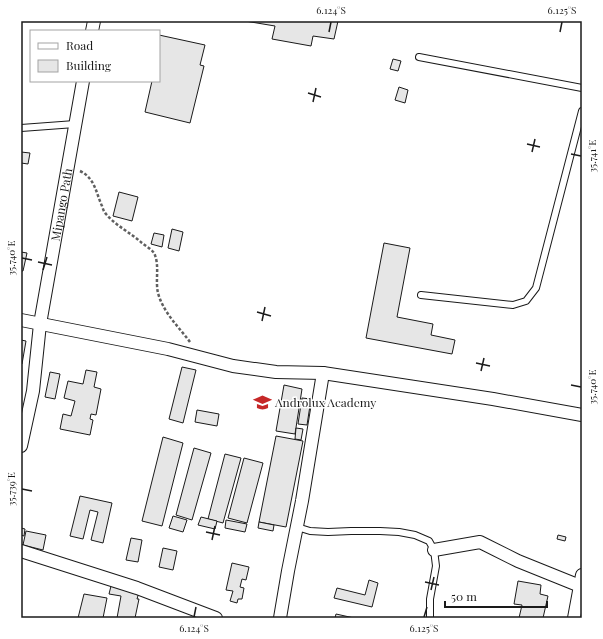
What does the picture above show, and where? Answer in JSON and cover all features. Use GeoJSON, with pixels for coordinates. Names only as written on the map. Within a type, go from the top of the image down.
{"type":"FeatureCollection","features":[{"type":"Feature","properties":{"kind":"street","name":"Mipango Path"},"geometry":{"type":"LineString","coordinates":[[21,446],[33,391],[40,324],[83,82]]}},
{"type":"Feature","properties":{"kind":"street"},"geometry":{"type":"LineString","coordinates":[[21,320],[168,349],[233,366],[276,372],[323,373],[493,399],[582,415]]}},
{"type":"Feature","properties":{"kind":"street"},"geometry":{"type":"LineString","coordinates":[[280,618],[302,501],[323,373]]}},
{"type":"Feature","properties":{"kind":"street"},"geometry":{"type":"LineString","coordinates":[[434,550],[480,542],[518,561],[581,580],[574,618]]}},
{"type":"Feature","properties":{"kind":"street"},"geometry":{"type":"LineString","coordinates":[[21,551],[137,588],[216,618]]}},
{"type":"Feature","properties":{"kind":"lane"},"geometry":{"type":"LineString","coordinates":[[419,57],[582,88]]}},
{"type":"Feature","properties":{"kind":"lane"},"geometry":{"type":"LineString","coordinates":[[420,295],[513,305],[526,301],[536,288],[582,112]]}},
{"type":"Feature","properties":{"kind":"lane"},"geometry":{"type":"LineString","coordinates":[[21,128],[75,124]]}},
{"type":"Feature","properties":{"kind":"lane"},"geometry":{"type":"LineString","coordinates":[[297,527],[310,531],[372,531],[404,533],[415,535],[429,541],[434,550],[436,566],[430,599],[430,617]]}},
{"type":"Feature","properties":{"kind":"path"},"geometry":{"type":"LineString","coordinates":[[68,168],[81,172],[90,178],[96,188],[105,213],[116,224],[137,238],[154,253],[158,292],[163,305],[168,315],[190,342],[195,356]]}},
{"type":"Feature","properties":{"kind":"building"},"geometry":{"type":"Polygon","coordinates":[[[245,21],[338,21],[334,39],[313,36],[311,46],[272,39],[275,26],[245,21]]]}},
{"type":"Feature","properties":{"kind":"building"},"geometry":{"type":"Polygon","coordinates":[[[160,35],[205,45],[200,65],[204,66],[190,123],[145,112],[152,82],[160,82],[160,35]]]}},
{"type":"Feature","properties":{"kind":"building"},"geometry":{"type":"Polygon","coordinates":[[[393,59],[401,61],[398,71],[390,69],[393,59]]]}},
{"type":"Feature","properties":{"kind":"building"},"geometry":{"type":"Polygon","coordinates":[[[399,87],[408,90],[405,103],[395,100],[399,87]]]}},
{"type":"Feature","properties":{"kind":"building"},"geometry":{"type":"Polygon","coordinates":[[[21,152],[30,153],[28,164],[21,163],[21,152]]]}},
{"type":"Feature","properties":{"kind":"building"},"geometry":{"type":"Polygon","coordinates":[[[119,192],[138,197],[132,221],[113,216],[119,192]]]}},
{"type":"Feature","properties":{"kind":"building"},"geometry":{"type":"Polygon","coordinates":[[[172,229],[183,232],[179,251],[168,248],[172,229]]]}},
{"type":"Feature","properties":{"kind":"building"},"geometry":{"type":"Polygon","coordinates":[[[154,233],[164,235],[162,247],[151,244],[154,233]]]}},
{"type":"Feature","properties":{"kind":"building"},"geometry":{"type":"Polygon","coordinates":[[[384,243],[410,248],[397,317],[433,324],[431,335],[455,340],[452,354],[366,338],[384,243]]]}},
{"type":"Feature","properties":{"kind":"building"},"geometry":{"type":"Polygon","coordinates":[[[21,252],[27,253],[23,271],[21,271],[21,252]]]}},
{"type":"Feature","properties":{"kind":"building"},"geometry":{"type":"Polygon","coordinates":[[[21,340],[26,341],[22,364],[21,363],[21,340]]]}},
{"type":"Feature","properties":{"kind":"building"},"geometry":{"type":"Polygon","coordinates":[[[182,367],[196,370],[183,423],[169,419],[182,367]]]}},
{"type":"Feature","properties":{"kind":"building"},"geometry":{"type":"Polygon","coordinates":[[[86,370],[97,372],[94,387],[101,389],[96,415],[91,414],[90,419],[93,420],[90,435],[60,429],[63,414],[71,416],[75,401],[64,398],[68,381],[83,384],[86,370]]]}},
{"type":"Feature","properties":{"kind":"building"},"geometry":{"type":"Polygon","coordinates":[[[50,372],[60,374],[55,399],[45,397],[50,372]]]}},
{"type":"Feature","properties":{"kind":"building"},"geometry":{"type":"Polygon","coordinates":[[[284,385],[302,389],[295,434],[276,431],[284,385]]]}},
{"type":"Feature","properties":{"kind":"building"},"geometry":{"type":"Polygon","coordinates":[[[302,398],[311,399],[307,425],[298,424],[302,398]]]}},
{"type":"Feature","properties":{"kind":"building"},"geometry":{"type":"Polygon","coordinates":[[[197,410],[219,414],[217,426],[195,422],[197,410]]]}},
{"type":"Feature","properties":{"kind":"building"},"geometry":{"type":"Polygon","coordinates":[[[296,428],[303,429],[301,440],[295,439],[296,428]]]}},
{"type":"Feature","properties":{"kind":"building"},"geometry":{"type":"Polygon","coordinates":[[[276,436],[303,441],[286,527],[259,522],[276,436]]]}},
{"type":"Feature","properties":{"kind":"building"},"geometry":{"type":"Polygon","coordinates":[[[163,437],[183,443],[162,526],[142,521],[163,437]]]}},
{"type":"Feature","properties":{"kind":"building"},"geometry":{"type":"Polygon","coordinates":[[[194,448],[211,453],[192,520],[176,515],[194,448]]]}},
{"type":"Feature","properties":{"kind":"building"},"geometry":{"type":"Polygon","coordinates":[[[225,454],[241,458],[223,523],[208,519],[225,454]]]}},
{"type":"Feature","properties":{"kind":"building"},"geometry":{"type":"Polygon","coordinates":[[[244,458],[263,463],[247,523],[228,518],[244,458]]]}},
{"type":"Feature","properties":{"kind":"building"},"geometry":{"type":"Polygon","coordinates":[[[80,496],[112,503],[103,543],[91,540],[98,512],[90,510],[83,539],[70,536],[80,496]]]}},
{"type":"Feature","properties":{"kind":"building"},"geometry":{"type":"Polygon","coordinates":[[[173,516],[187,520],[183,532],[169,528],[173,516]]]}},
{"type":"Feature","properties":{"kind":"building"},"geometry":{"type":"Polygon","coordinates":[[[201,517],[217,521],[215,529],[198,525],[201,517]]]}},
{"type":"Feature","properties":{"kind":"building"},"geometry":{"type":"Polygon","coordinates":[[[226,520],[247,524],[245,532],[225,528],[226,520]]]}},
{"type":"Feature","properties":{"kind":"building"},"geometry":{"type":"Polygon","coordinates":[[[259,522],[274,525],[273,531],[258,528],[259,522]]]}},
{"type":"Feature","properties":{"kind":"building"},"geometry":{"type":"Polygon","coordinates":[[[21,528],[25,529],[24,536],[21,535],[21,528]]]}},
{"type":"Feature","properties":{"kind":"building"},"geometry":{"type":"Polygon","coordinates":[[[26,531],[46,535],[43,550],[23,545],[26,531]]]}},
{"type":"Feature","properties":{"kind":"building"},"geometry":{"type":"Polygon","coordinates":[[[558,535],[566,537],[565,541],[557,539],[558,535]]]}},
{"type":"Feature","properties":{"kind":"building"},"geometry":{"type":"Polygon","coordinates":[[[131,538],[142,540],[138,562],[126,560],[131,538]]]}},
{"type":"Feature","properties":{"kind":"building"},"geometry":{"type":"Polygon","coordinates":[[[163,548],[177,551],[173,570],[159,567],[163,548]]]}},
{"type":"Feature","properties":{"kind":"building"},"geometry":{"type":"Polygon","coordinates":[[[232,563],[249,567],[246,580],[242,579],[240,587],[244,588],[242,599],[238,599],[237,603],[230,601],[233,591],[226,590],[232,563]]]}},
{"type":"Feature","properties":{"kind":"building"},"geometry":{"type":"Polygon","coordinates":[[[369,580],[378,583],[372,607],[334,598],[337,588],[365,595],[369,580]]]}},
{"type":"Feature","properties":{"kind":"building"},"geometry":{"type":"Polygon","coordinates":[[[518,581],[541,585],[540,594],[548,596],[543,618],[519,618],[522,605],[514,604],[518,581]]]}},
{"type":"Feature","properties":{"kind":"building"},"geometry":{"type":"Polygon","coordinates":[[[111,586],[139,592],[135,618],[117,618],[121,596],[109,594],[111,586]]]}},
{"type":"Feature","properties":{"kind":"building"},"geometry":{"type":"Polygon","coordinates":[[[84,594],[107,598],[103,618],[78,618],[84,594]]]}},
{"type":"Feature","properties":{"kind":"building"},"geometry":{"type":"Polygon","coordinates":[[[336,614],[354,618],[335,618],[336,614]]]}},
{"type":"Feature","properties":{"kind":"place","name":"Androlux Academy"},"geometry":{"type":"Point","coordinates":[262,402]}}]}
